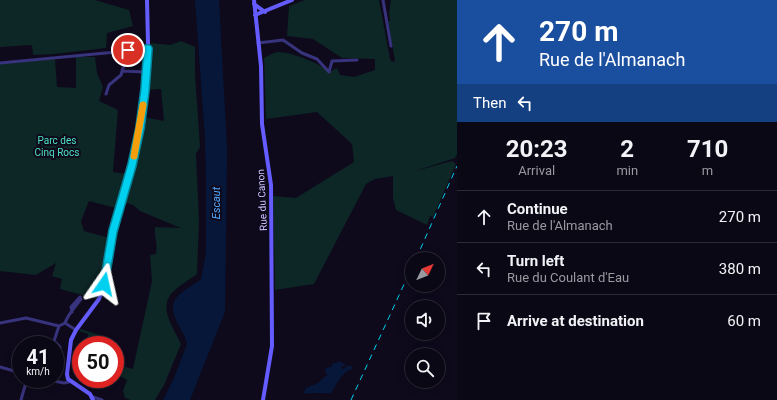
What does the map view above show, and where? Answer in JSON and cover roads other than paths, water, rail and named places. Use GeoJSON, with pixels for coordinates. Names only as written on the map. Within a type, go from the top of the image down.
{"type":"FeatureCollection","features":[{"type":"Feature","properties":{"kind":"main road"},"geometry":{"type":"LineString","coordinates":[[93,399],[88,392],[70,382],[67,374],[69,348],[76,330],[95,304],[103,288],[113,231],[140,128],[148,49],[147,0]]}},
{"type":"Feature","properties":{"kind":"main road"},"geometry":{"type":"LineString","coordinates":[[255,15],[292,0]]}},
{"type":"Feature","properties":{"kind":"main road"},"geometry":{"type":"LineString","coordinates":[[254,2],[265,12]]}},
{"type":"Feature","properties":{"kind":"main road","name":"Rue du Canon"},"geometry":{"type":"LineString","coordinates":[[254,2],[261,66],[262,124],[271,185],[272,346],[263,400]]}},
{"type":"Feature","properties":{"kind":"street"},"geometry":{"type":"LineString","coordinates":[[383,0],[391,46]]}},
{"type":"Feature","properties":{"kind":"street"},"geometry":{"type":"LineString","coordinates":[[258,43],[283,40],[302,53],[317,59],[329,72],[330,62],[334,60],[357,60]]}},
{"type":"Feature","properties":{"kind":"street"},"geometry":{"type":"LineString","coordinates":[[0,63],[148,49]]}},
{"type":"Feature","properties":{"kind":"street"},"geometry":{"type":"LineString","coordinates":[[106,94],[109,85],[121,75],[128,50]]}},
{"type":"Feature","properties":{"kind":"street"},"geometry":{"type":"LineString","coordinates":[[122,71],[146,72]]}},
{"type":"Feature","properties":{"kind":"street"},"geometry":{"type":"LineString","coordinates":[[0,323],[26,318],[59,326],[65,323],[72,312]]}},
{"type":"Feature","properties":{"kind":"street"},"geometry":{"type":"LineString","coordinates":[[65,323],[76,330]]}},
{"type":"Feature","properties":{"kind":"street"},"geometry":{"type":"LineString","coordinates":[[56,336],[59,326]]}},
{"type":"Feature","properties":{"kind":"street"},"geometry":{"type":"LineString","coordinates":[[0,367],[12,370]]}},
{"type":"Feature","properties":{"kind":"street"},"geometry":{"type":"LineString","coordinates":[[64,383],[70,382]]}},
{"type":"Feature","properties":{"kind":"street"},"geometry":{"type":"LineString","coordinates":[[22,400],[25,388]]}},
{"type":"Feature","properties":{"kind":"street"},"geometry":{"type":"LineString","coordinates":[[93,399],[102,400]]}},
{"type":"Feature","properties":{"kind":"water","name":"Escaut"},"geometry":{"type":"Polygon","coordinates":[[[195,0],[219,0],[227,149],[225,312],[190,400],[163,400],[174,378],[187,344],[185,336],[174,315],[174,302],[177,297],[201,279],[206,253],[205,138],[195,0]]]}},
{"type":"Feature","properties":{"kind":"water"},"geometry":{"type":"Polygon","coordinates":[[[338,361],[346,365],[341,368],[343,369],[347,366],[352,366],[353,369],[349,370],[343,375],[331,393],[303,394],[306,388],[318,383],[328,374],[325,373],[326,368],[331,367],[333,363],[337,363],[338,361]]]}},
{"type":"Feature","properties":{"kind":"railway"},"geometry":{"type":"LineString","coordinates":[[419,252],[457,166]]}},
{"type":"Feature","properties":{"kind":"railway"},"geometry":{"type":"LineString","coordinates":[[351,400],[405,282]]}},
{"type":"Feature","properties":{"kind":"park label","name":"Parc des Cinq Rocs"},"geometry":{"type":"Point","coordinates":[57,146]}}]}
